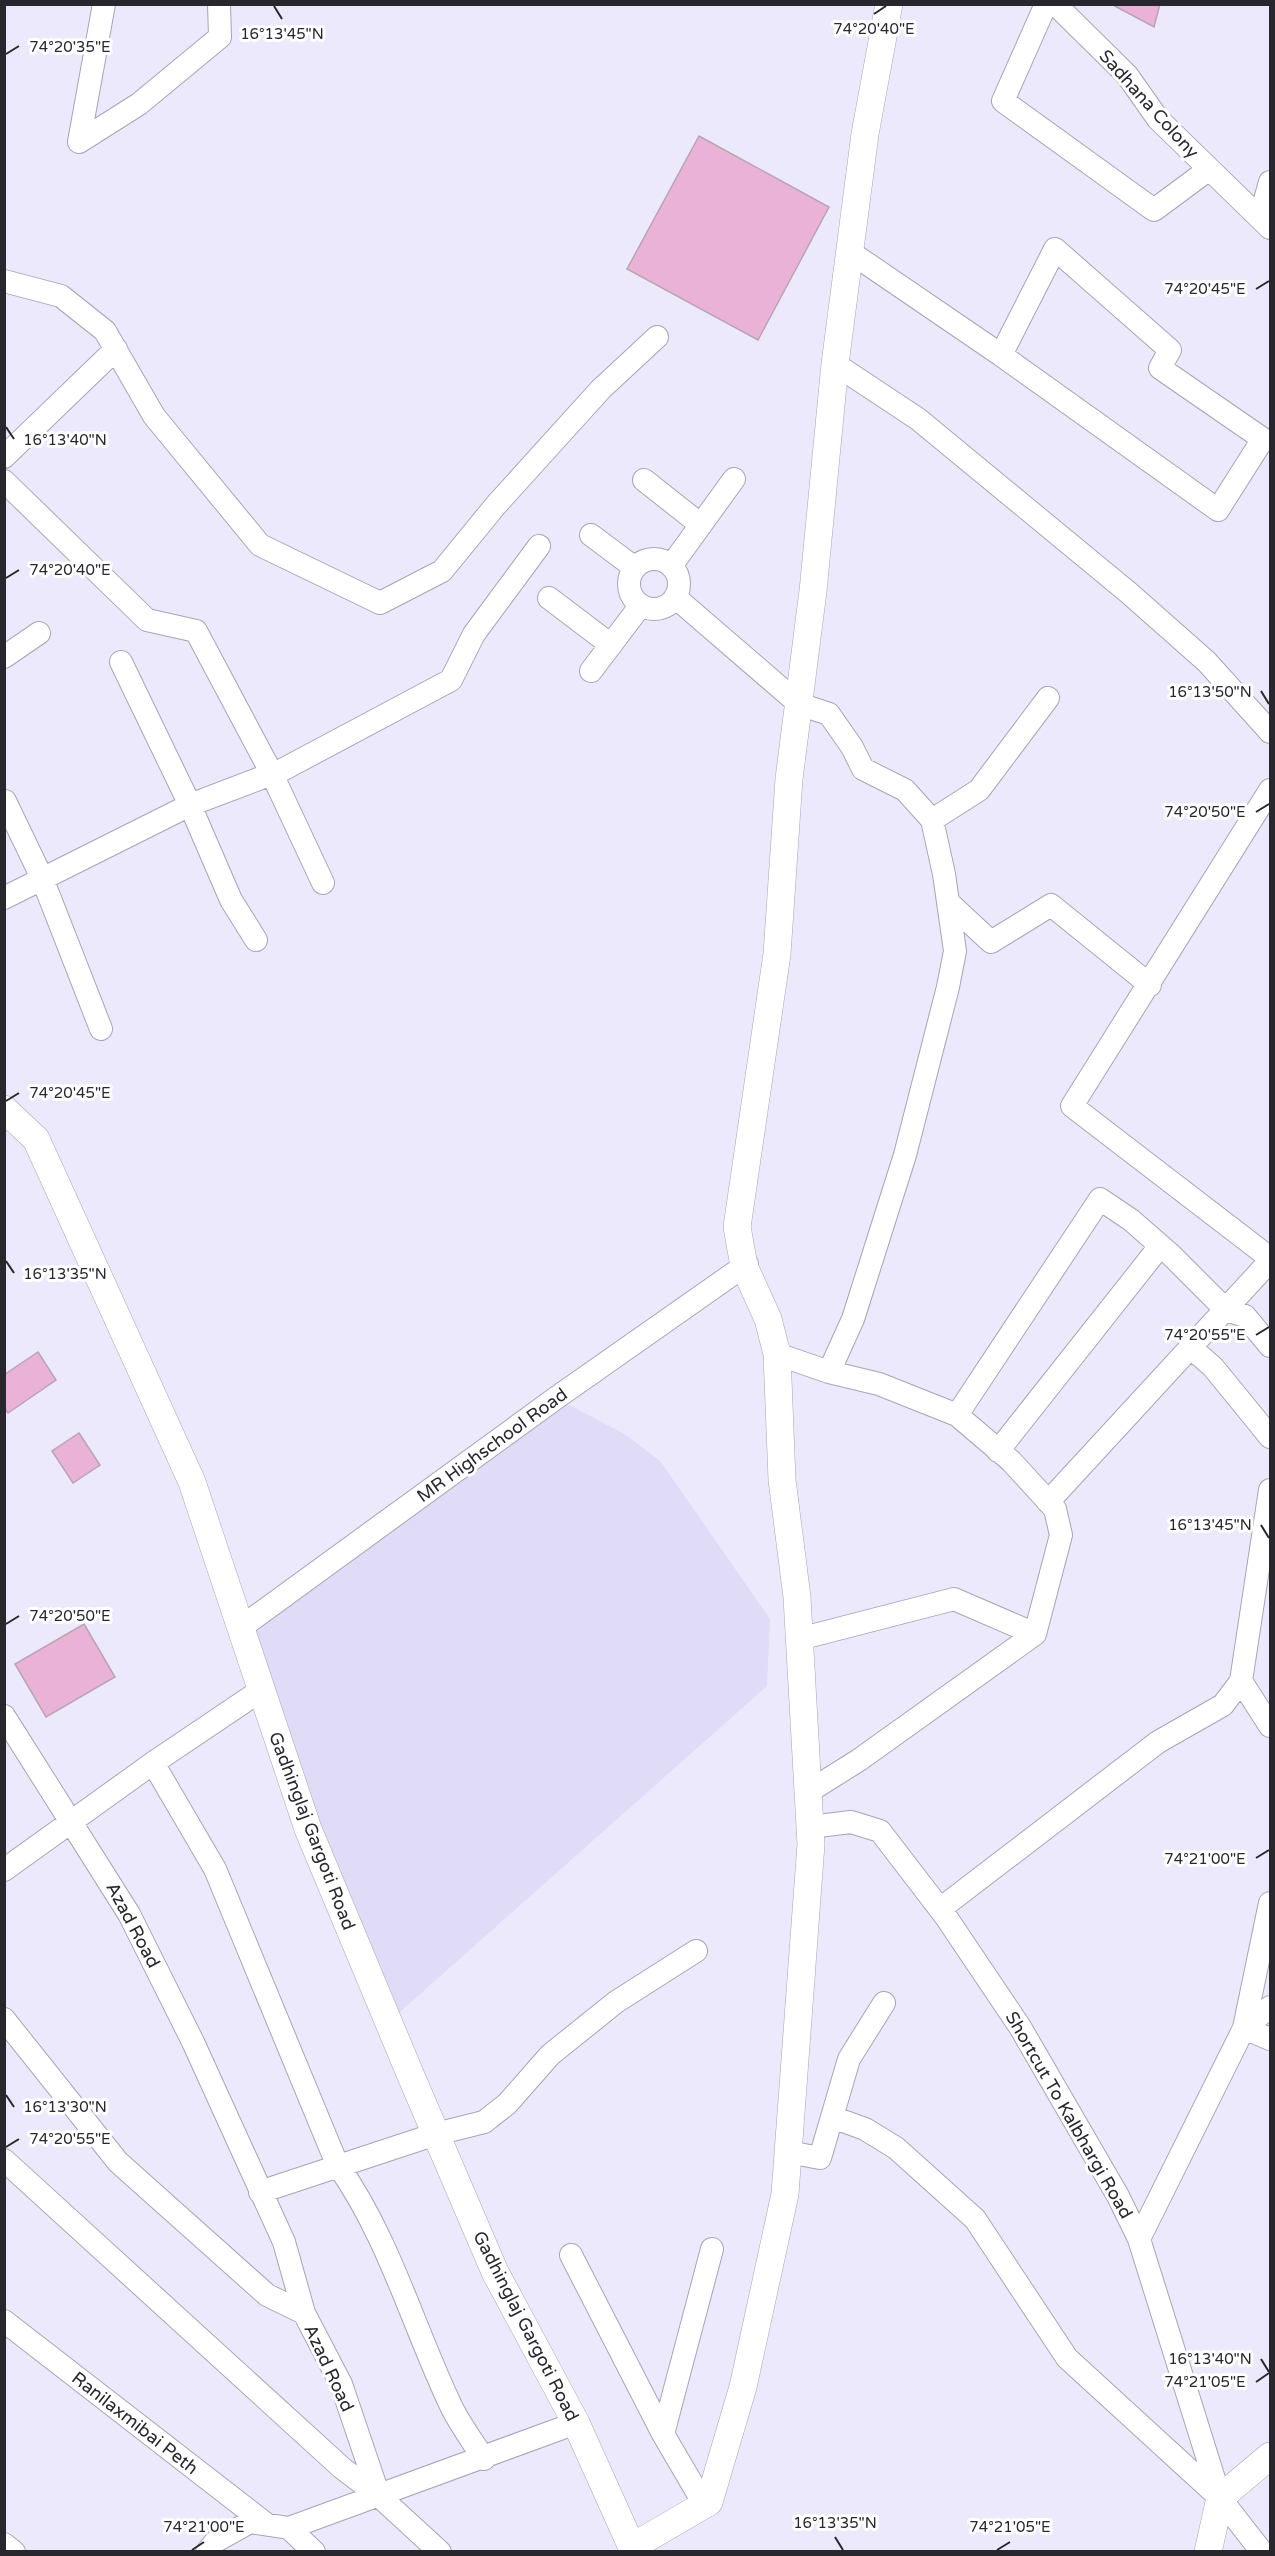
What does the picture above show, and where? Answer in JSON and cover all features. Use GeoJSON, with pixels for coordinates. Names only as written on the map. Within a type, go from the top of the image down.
{"type":"FeatureCollection","features":[{"type":"Feature","properties":{"kind":"street"},"geometry":{"type":"LineString","coordinates":[[104,4],[79,142],[139,104],[220,37],[219,4]]}},
{"type":"Feature","properties":{"kind":"street"},"geometry":{"type":"LineString","coordinates":[[633,2549],[709,2502],[743,2387],[785,2194],[811,1844],[797,1597],[782,1480],[777,1354],[768,1319],[746,1265],[737,1227],[777,954],[789,779],[835,364],[865,134],[890,4]]}},
{"type":"Feature","properties":{"kind":"street"},"geometry":{"type":"LineString","coordinates":[[1046,4],[1003,100],[1154,210],[1208,170]]}},
{"type":"Feature","properties":{"kind":"street","name":"Sadhana Colony"},"geometry":{"type":"LineString","coordinates":[[1055,4],[1127,75],[1158,119],[1265,223]]}},
{"type":"Feature","properties":{"kind":"street"},"geometry":{"type":"LineString","coordinates":[[1265,223],[1270,183]]}},
{"type":"Feature","properties":{"kind":"street"},"geometry":{"type":"LineString","coordinates":[[850,252],[1001,355],[1218,510],[1263,439],[1160,368],[1170,350],[1055,249],[1001,355]]}},
{"type":"Feature","properties":{"kind":"street"},"geometry":{"type":"LineString","coordinates":[[4,281],[61,296],[105,331],[154,416],[260,545],[380,603],[442,571],[496,505],[601,389],[657,337]]}},
{"type":"Feature","properties":{"kind":"street"},"geometry":{"type":"LineString","coordinates":[[4,457],[116,349]]}},
{"type":"Feature","properties":{"kind":"street"},"geometry":{"type":"LineString","coordinates":[[835,364],[918,419],[1129,593],[1207,662],[1270,732]]}},
{"type":"Feature","properties":{"kind":"street"},"geometry":{"type":"LineString","coordinates":[[644,480],[701,525]]}},
{"type":"Feature","properties":{"kind":"street"},"geometry":{"type":"LineString","coordinates":[[671,566],[734,480]]}},
{"type":"Feature","properties":{"kind":"street"},"geometry":{"type":"LineString","coordinates":[[4,481],[147,620],[196,631],[272,774],[323,883]]}},
{"type":"Feature","properties":{"kind":"street"},"geometry":{"type":"LineString","coordinates":[[591,535],[635,568]]}},
{"type":"Feature","properties":{"kind":"street"},"geometry":{"type":"LineString","coordinates":[[4,898],[190,805],[272,774],[451,680],[474,634],[539,546]]}},
{"type":"Feature","properties":{"kind":"street"},"geometry":{"type":"LineString","coordinates":[[657,559],[671,566],[678,581],[675,597],[670,603],[656,609],[641,605],[631,592],[630,575],[635,568],[648,560],[657,559]]}},
{"type":"Feature","properties":{"kind":"street"},"geometry":{"type":"LineString","coordinates":[[675,597],[799,704],[830,714],[852,747],[863,769],[905,790],[932,820],[955,951],[905,1155],[853,1319],[829,1372]]}},
{"type":"Feature","properties":{"kind":"street"},"geometry":{"type":"LineString","coordinates":[[549,598],[611,645]]}},
{"type":"Feature","properties":{"kind":"street"},"geometry":{"type":"LineString","coordinates":[[591,670],[641,605]]}},
{"type":"Feature","properties":{"kind":"street"},"geometry":{"type":"LineString","coordinates":[[4,657],[39,633]]}},
{"type":"Feature","properties":{"kind":"street"},"geometry":{"type":"LineString","coordinates":[[121,662],[190,805],[231,900],[256,940]]}},
{"type":"Feature","properties":{"kind":"street"},"geometry":{"type":"LineString","coordinates":[[932,820],[979,790],[1048,698]]}},
{"type":"Feature","properties":{"kind":"street"},"geometry":{"type":"LineString","coordinates":[[1048,1502],[1226,1310],[1263,1284],[1270,1259],[1072,1106],[1150,985],[1270,790]]}},
{"type":"Feature","properties":{"kind":"street"},"geometry":{"type":"LineString","coordinates":[[5,801],[42,878],[101,1029]]}},
{"type":"Feature","properties":{"kind":"street"},"geometry":{"type":"LineString","coordinates":[[948,902],[991,942],[1052,905],[1150,985]]}},
{"type":"Feature","properties":{"kind":"street","name":"Gadhinglaj Gargoti Road"},"geometry":{"type":"LineString","coordinates":[[4,1109],[36,1139],[192,1482],[308,1829],[495,2272],[576,2423],[633,2549]]}},
{"type":"Feature","properties":{"kind":"street"},"geometry":{"type":"LineString","coordinates":[[957,1415],[1100,1199],[1131,1220],[1226,1310],[1245,1316],[1270,1346]]}},
{"type":"Feature","properties":{"kind":"street"},"geometry":{"type":"LineString","coordinates":[[998,1451],[1160,1246]]}},
{"type":"Feature","properties":{"kind":"street","name":"MR Highschool Road"},"geometry":{"type":"LineString","coordinates":[[240,1628],[556,1398],[746,1265]]}},
{"type":"Feature","properties":{"kind":"street"},"geometry":{"type":"LineString","coordinates":[[1191,1348],[1213,1367],[1270,1437]]}},
{"type":"Feature","properties":{"kind":"street"},"geometry":{"type":"LineString","coordinates":[[777,1354],[829,1372],[879,1384],[957,1415],[998,1451],[1055,1509],[1061,1535],[1035,1634],[860,1760],[808,1792]]}},
{"type":"Feature","properties":{"kind":"street"},"geometry":{"type":"LineString","coordinates":[[940,1909],[1158,1742],[1223,1705],[1241,1681],[1270,1490]]}},
{"type":"Feature","properties":{"kind":"street"},"geometry":{"type":"LineString","coordinates":[[799,1639],[954,1599],[1035,1634]]}},
{"type":"Feature","properties":{"kind":"street"},"geometry":{"type":"LineString","coordinates":[[1241,1681],[1270,1726]]}},
{"type":"Feature","properties":{"kind":"street"},"geometry":{"type":"LineString","coordinates":[[4,1870],[153,1763],[260,1691]]}},
{"type":"Feature","properties":{"kind":"street","name":"Azad Road"},"geometry":{"type":"LineString","coordinates":[[4,1716],[73,1821],[129,1914],[193,2042],[284,2242],[304,2313],[341,2384],[379,2496]]}},
{"type":"Feature","properties":{"kind":"street"},"geometry":{"type":"LineString","coordinates":[[153,1763],[215,1869],[338,2166],[353,2186],[390,2257],[453,2409],[484,2459]]}},
{"type":"Feature","properties":{"kind":"street","name":"Shortcut To Kalbhargi Road"},"geometry":{"type":"LineString","coordinates":[[810,1827],[851,1822],[880,1831],[940,1909],[1026,2037],[1118,2196],[1139,2239],[1220,2498]]}},
{"type":"Feature","properties":{"kind":"street"},"geometry":{"type":"LineString","coordinates":[[1139,2239],[1244,2028],[1270,1903]]}},
{"type":"Feature","properties":{"kind":"street"},"geometry":{"type":"LineString","coordinates":[[260,2192],[436,2134],[484,2122],[507,2104],[550,2055],[597,2017],[616,2002],[696,1951]]}},
{"type":"Feature","properties":{"kind":"street"},"geometry":{"type":"LineString","coordinates":[[788,2152],[820,2158],[849,2059],[884,2003]]}},
{"type":"Feature","properties":{"kind":"street"},"geometry":{"type":"LineString","coordinates":[[1244,2028],[1270,2007]]}},
{"type":"Feature","properties":{"kind":"street"},"geometry":{"type":"LineString","coordinates":[[4,2019],[118,2162],[267,2295],[304,2313]]}},
{"type":"Feature","properties":{"kind":"street"},"geometry":{"type":"LineString","coordinates":[[1244,2028],[1270,2039]]}},
{"type":"Feature","properties":{"kind":"street"},"geometry":{"type":"LineString","coordinates":[[832,2117],[865,2129],[896,2148],[975,2219],[1067,2358],[1220,2498],[1262,2552]]}},
{"type":"Feature","properties":{"kind":"street"},"geometry":{"type":"LineString","coordinates":[[4,2160],[334,2460],[379,2496],[440,2552]]}},
{"type":"Feature","properties":{"kind":"street"},"geometry":{"type":"LineString","coordinates":[[663,2434],[712,2249]]}},
{"type":"Feature","properties":{"kind":"street"},"geometry":{"type":"LineString","coordinates":[[571,2255],[663,2434],[697,2492],[709,2502]]}},
{"type":"Feature","properties":{"kind":"street","name":"Ranilaxmibai Peth"},"geometry":{"type":"LineString","coordinates":[[4,2321],[266,2524]]}},
{"type":"Feature","properties":{"kind":"street"},"geometry":{"type":"LineString","coordinates":[[207,2552],[216,2541],[250,2523],[289,2528],[484,2459],[576,2423]]}},
{"type":"Feature","properties":{"kind":"street"},"geometry":{"type":"LineString","coordinates":[[1208,2552],[1220,2498],[1270,2456]]}},
{"type":"Feature","properties":{"kind":"street"},"geometry":{"type":"LineString","coordinates":[[289,2528],[314,2552]]}},
{"type":"Feature","properties":{"kind":"street"},"geometry":{"type":"LineString","coordinates":[[4,2544],[14,2552]]}},
{"type":"Feature","properties":{"kind":"shaded area"},"geometry":{"type":"Polygon","coordinates":[[[556,1398],[626,1435],[660,1461],[770,1619],[767,1686],[391,2020],[240,1628],[556,1398]]]}},
{"type":"Feature","properties":{"kind":"building"},"geometry":{"type":"Polygon","coordinates":[[[1111,4],[1160,4],[1154,27],[1111,4]]]}},
{"type":"Feature","properties":{"kind":"building"},"geometry":{"type":"Polygon","coordinates":[[[699,136],[829,207],[758,340],[627,269],[699,136]]]}},
{"type":"Feature","properties":{"kind":"building"},"geometry":{"type":"Polygon","coordinates":[[[38,1352],[56,1380],[8,1413],[4,1407],[4,1375],[38,1352]]]}},
{"type":"Feature","properties":{"kind":"building"},"geometry":{"type":"Polygon","coordinates":[[[79,1433],[100,1465],[73,1483],[52,1451],[79,1433]]]}},
{"type":"Feature","properties":{"kind":"building"},"geometry":{"type":"Polygon","coordinates":[[[84,1624],[115,1677],[46,1717],[15,1664],[84,1624]]]}}]}
